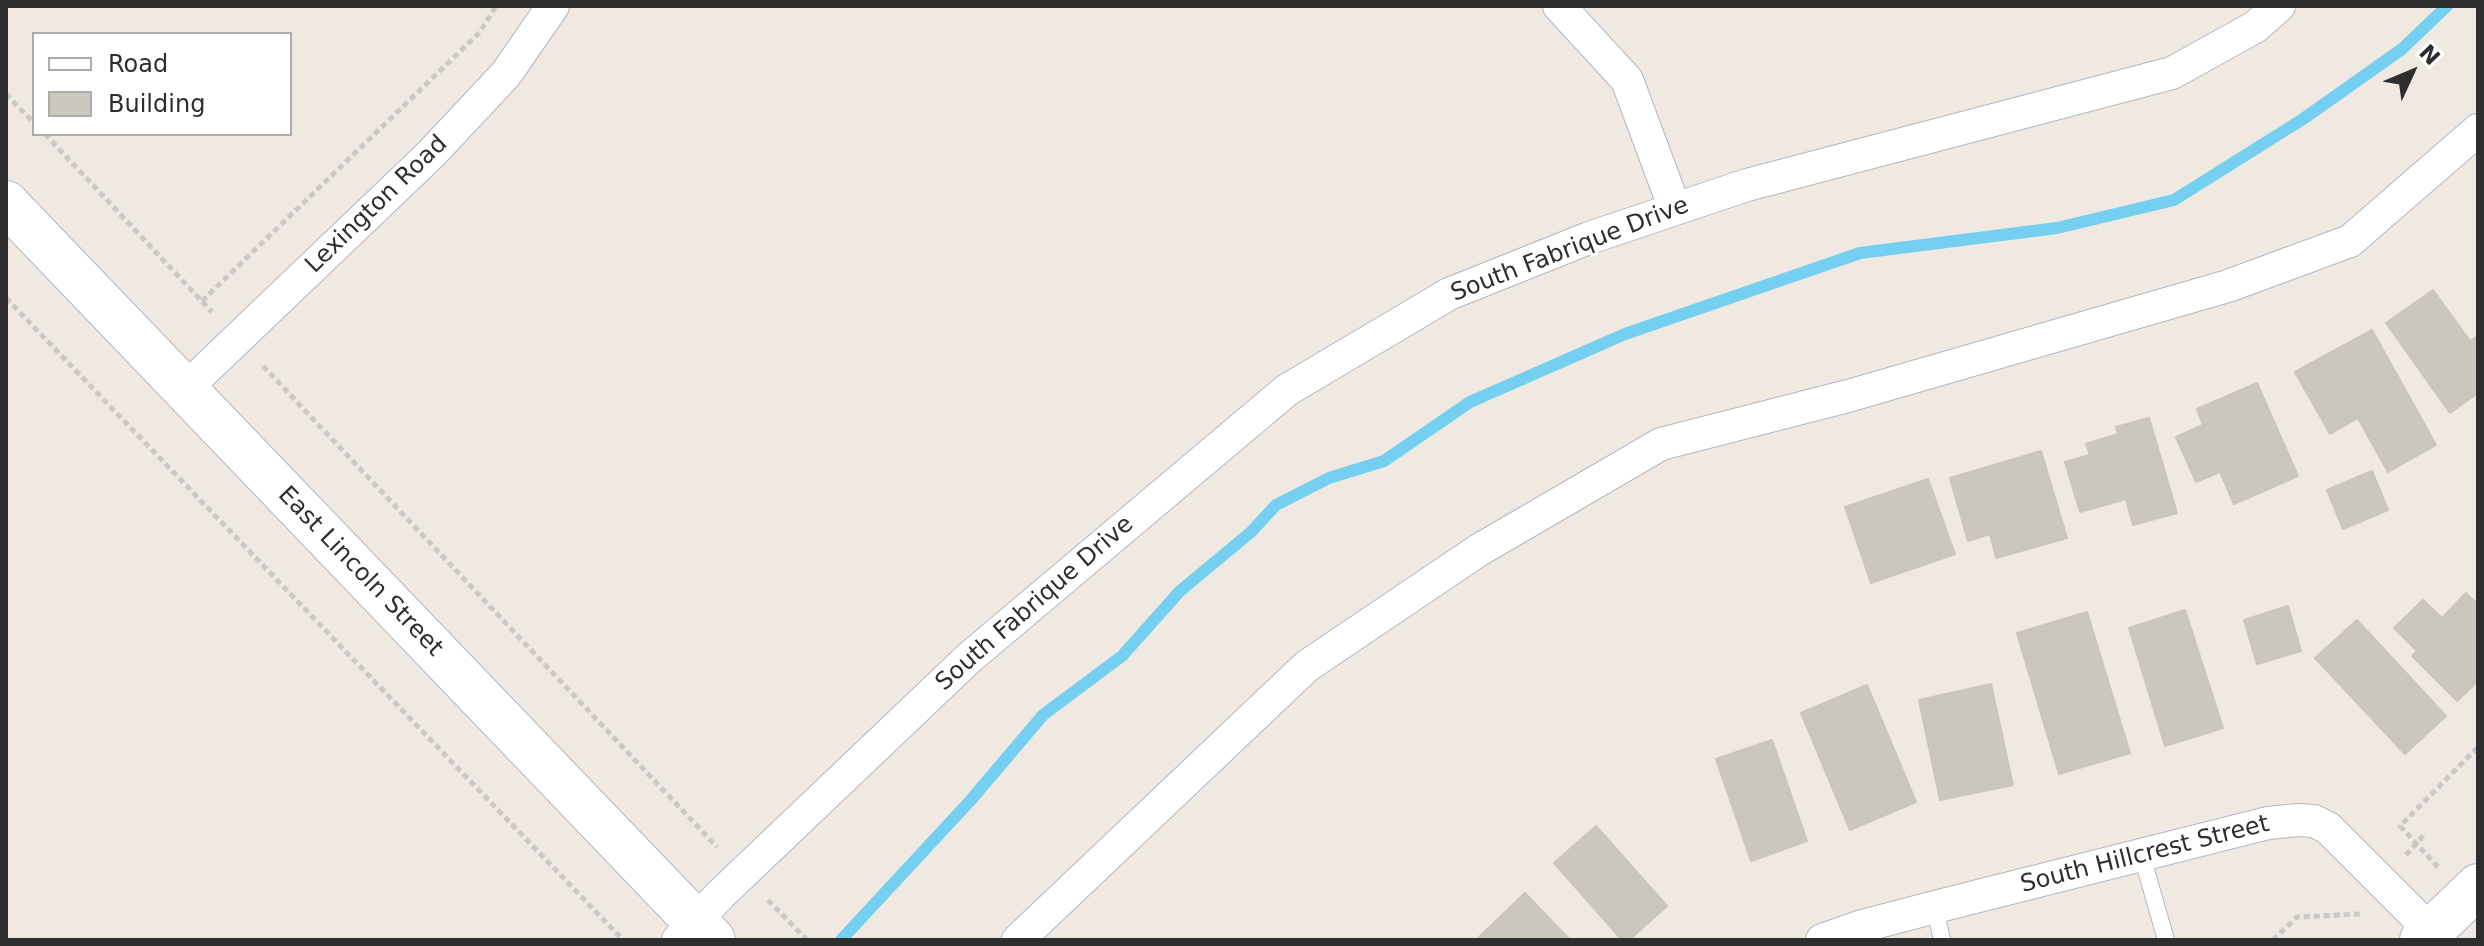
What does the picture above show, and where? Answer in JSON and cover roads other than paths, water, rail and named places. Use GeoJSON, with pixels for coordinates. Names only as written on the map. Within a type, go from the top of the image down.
{"type":"FeatureCollection","features":[{"type":"Feature","properties":{"kind":"street","name":"Lexington Road"},"geometry":{"type":"LineString","coordinates":[[185,389],[431,154],[506,74],[553,6]]}},
{"type":"Feature","properties":{"kind":"street"},"geometry":{"type":"LineString","coordinates":[[1559,6],[1627,80],[1675,209]]}},
{"type":"Feature","properties":{"kind":"street","name":"South Fabrique Drive"},"geometry":{"type":"LineString","coordinates":[[695,934],[742,873],[969,658],[1287,390],[1449,294],[1589,238],[1747,185],[2172,73],[2255,27],[2279,6]]}},
{"type":"Feature","properties":{"kind":"street"},"geometry":{"type":"LineString","coordinates":[[1018,940],[1307,666],[1479,550],[1661,444],[1848,396],[2228,286],[2350,241],[2478,130]]}},
{"type":"Feature","properties":{"kind":"street","name":"East Lincoln Street"},"geometry":{"type":"LineString","coordinates":[[6,203],[185,389],[695,934]]}},
{"type":"Feature","properties":{"kind":"street","name":"South Hillcrest Street"},"geometry":{"type":"LineString","coordinates":[[1822,940],[1935,907],[2268,823],[2314,821],[2328,828],[2431,937]]}},
{"type":"Feature","properties":{"kind":"street"},"geometry":{"type":"LineString","coordinates":[[2431,937],[2472,891]]}},
{"type":"Feature","properties":{"kind":"lane"},"geometry":{"type":"LineString","coordinates":[[2142,856],[2166,940]]}},
{"type":"Feature","properties":{"kind":"lane"},"geometry":{"type":"LineString","coordinates":[[1935,907],[1942,940]]}},
{"type":"Feature","properties":{"kind":"waterway"},"geometry":{"type":"LineString","coordinates":[[841,940],[970,801],[1043,715],[1122,656],[1180,591],[1251,532],[1276,505],[1329,478],[1384,461],[1470,402],[1625,334],[1860,253],[2057,228],[2174,200],[2303,119],[2402,49],[2447,6]]}}]}
